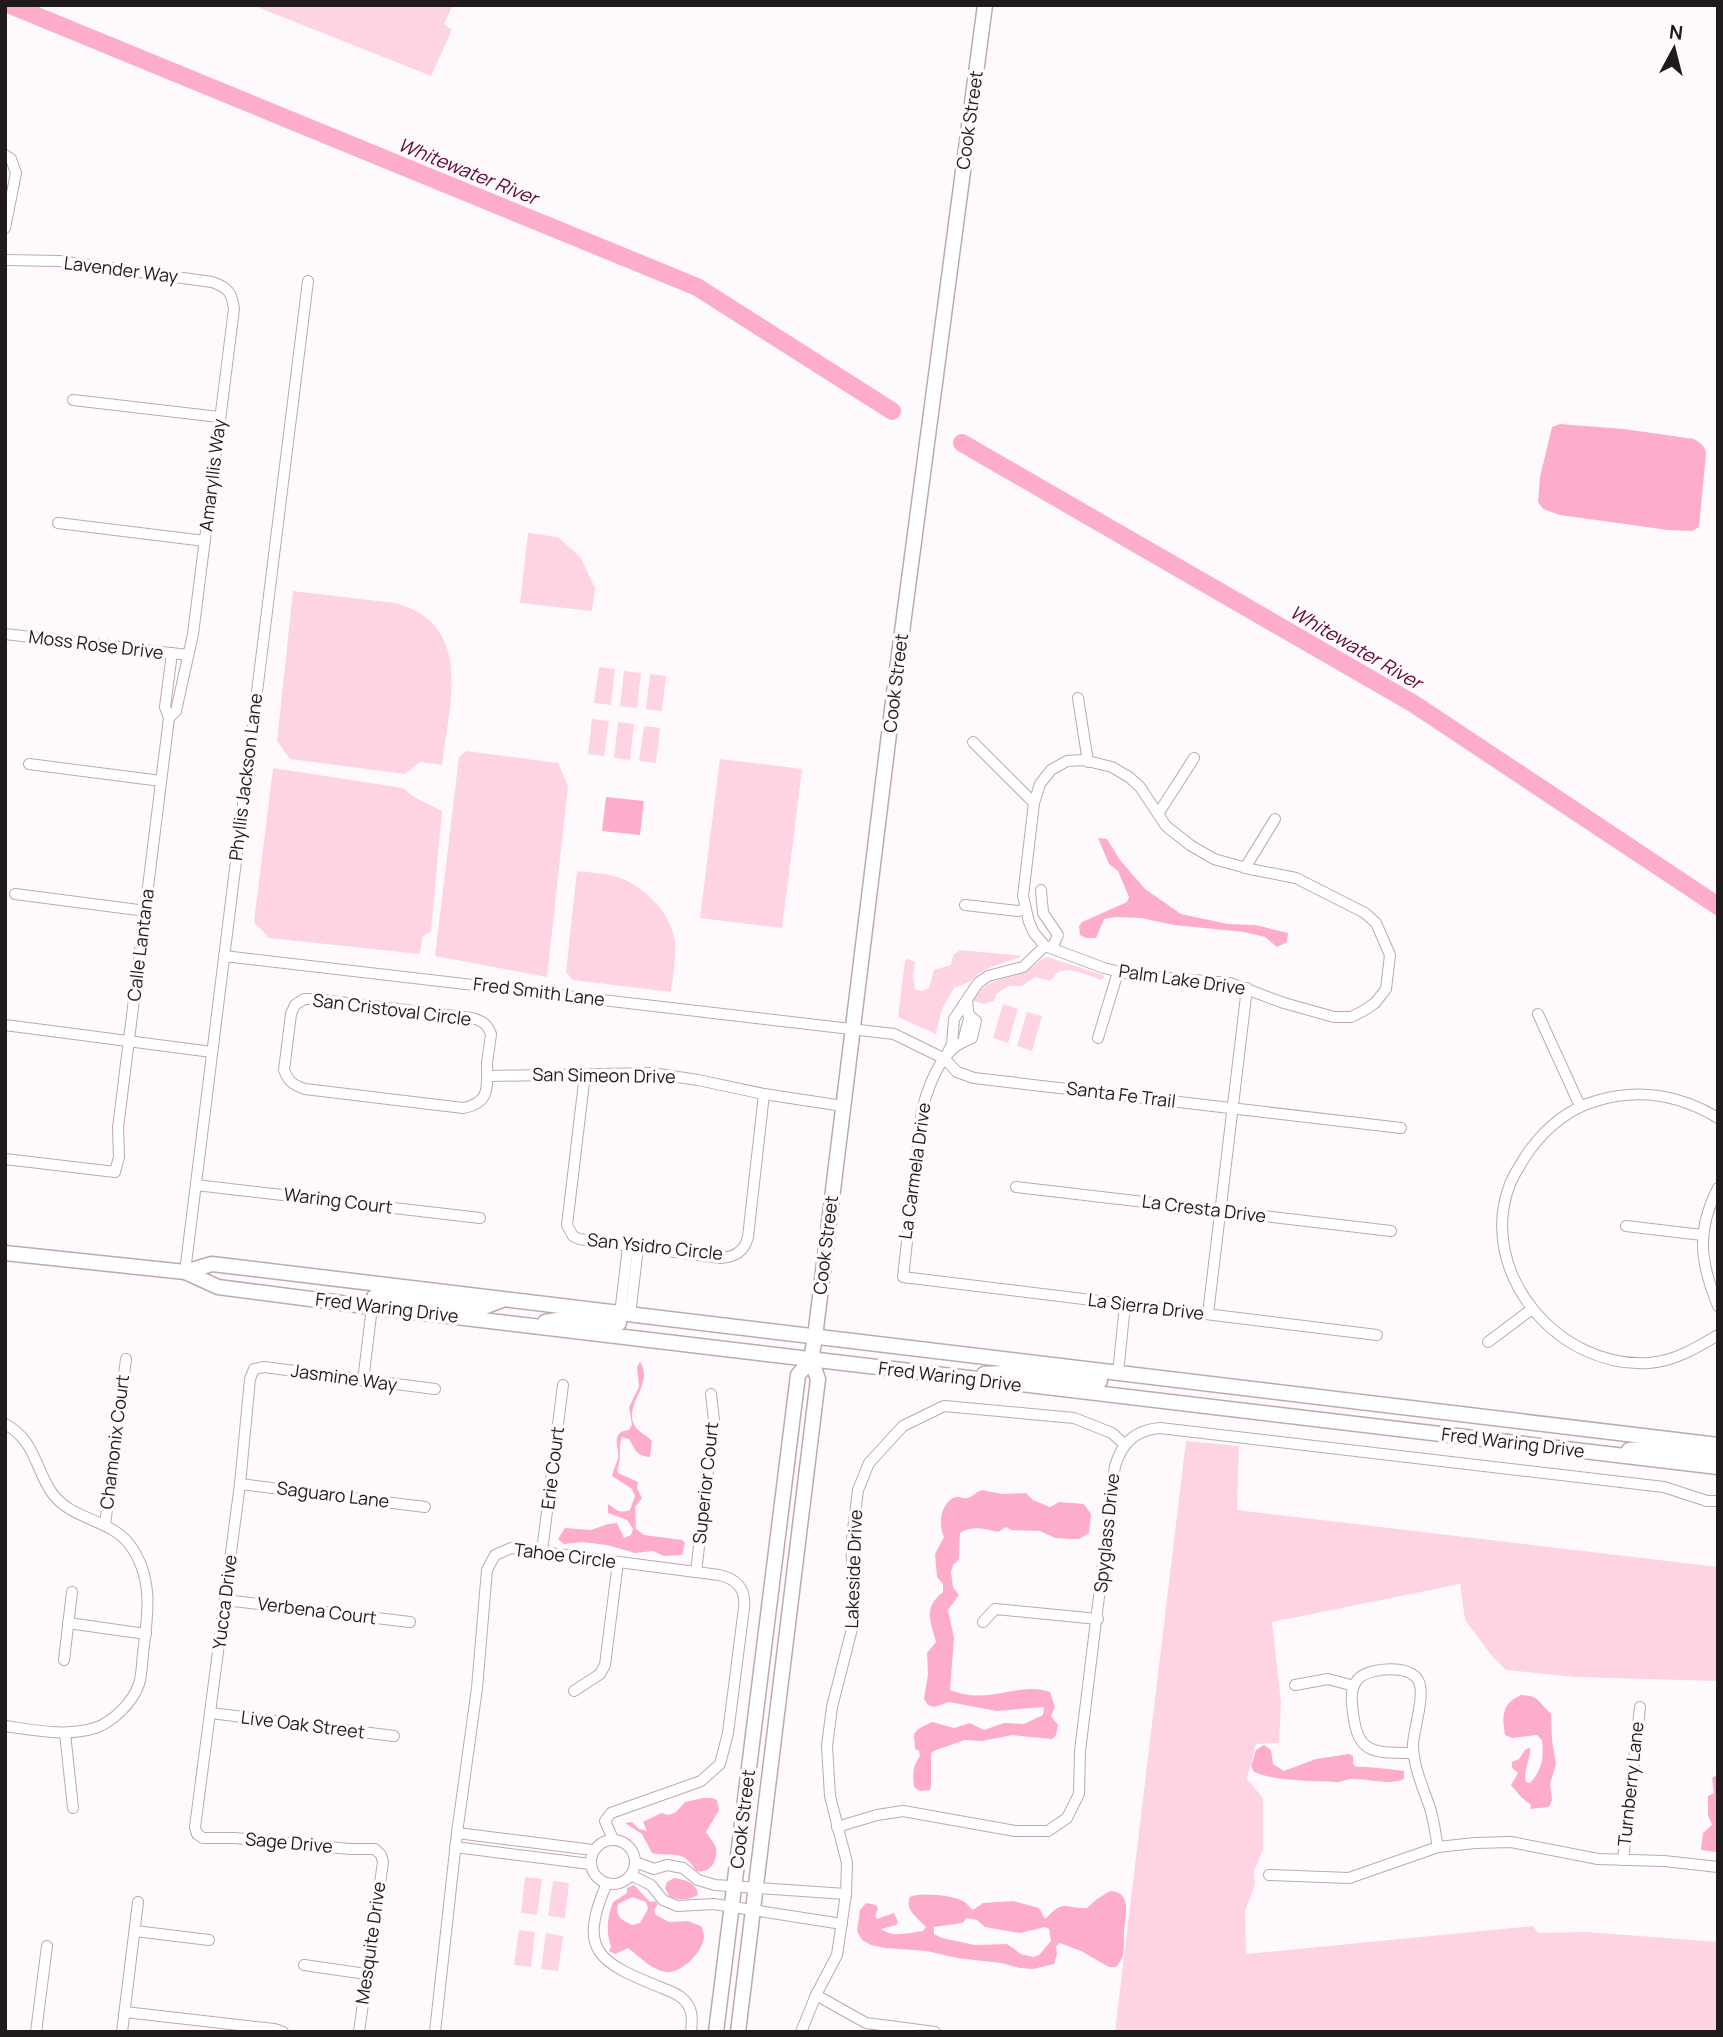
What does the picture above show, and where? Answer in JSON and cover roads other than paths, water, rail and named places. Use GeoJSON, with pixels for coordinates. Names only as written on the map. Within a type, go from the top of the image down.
{"type":"FeatureCollection","features":[{"type":"Feature","properties":{"kind":"main road","name":"Cook Street"},"geometry":{"type":"LineString","coordinates":[[716,2032],[798,1376],[811,1360],[815,1337],[842,1106],[985,5]]}},
{"type":"Feature","properties":{"kind":"main road","name":"Fred Waring Drive"},"geometry":{"type":"LineString","coordinates":[[5,1252],[185,1272],[218,1287],[372,1307],[1718,1467]]}},
{"type":"Feature","properties":{"kind":"main road","name":"Fred Waring Drive"},"geometry":{"type":"LineString","coordinates":[[185,1272],[212,1264],[1718,1445]]}},
{"type":"Feature","properties":{"kind":"main road"},"geometry":{"type":"LineString","coordinates":[[372,1307],[374,1297],[378,1295],[484,1307],[503,1299]]}},
{"type":"Feature","properties":{"kind":"main road"},"geometry":{"type":"LineString","coordinates":[[527,1324],[562,1319],[621,1323],[628,1320],[625,1315]]}},
{"type":"Feature","properties":{"kind":"main road","name":"Cook Street"},"geometry":{"type":"LineString","coordinates":[[738,2032],[818,1379],[811,1360]]}},
{"type":"Feature","properties":{"kind":"main road"},"geometry":{"type":"LineString","coordinates":[[955,1377],[1021,1372],[1108,1382],[1115,1379],[1118,1373]]}},
{"type":"Feature","properties":{"kind":"main road"},"geometry":{"type":"LineString","coordinates":[[1596,1452],[1655,1448],[1718,1455]]}},
{"type":"Feature","properties":{"kind":"street"},"geometry":{"type":"LineString","coordinates":[[5,155],[11,159],[16,173],[5,228]]}},
{"type":"Feature","properties":{"kind":"street","name":"Lavender Way"},"geometry":{"type":"LineString","coordinates":[[5,260],[59,261],[212,282],[224,285],[232,294]]}},
{"type":"Feature","properties":{"kind":"street","name":"Phyllis Jackson Lane"},"geometry":{"type":"LineString","coordinates":[[185,1272],[307,281]]}},
{"type":"Feature","properties":{"kind":"street","name":"Amaryllis Way"},"geometry":{"type":"LineString","coordinates":[[188,655],[193,634],[234,309],[232,294]]}},
{"type":"Feature","properties":{"kind":"street"},"geometry":{"type":"LineString","coordinates":[[73,400],[219,417]]}},
{"type":"Feature","properties":{"kind":"street"},"geometry":{"type":"LineString","coordinates":[[58,523],[205,541]]}},
{"type":"Feature","properties":{"kind":"street","name":"Moss Rose Drive"},"geometry":{"type":"LineString","coordinates":[[5,634],[188,655]]}},
{"type":"Feature","properties":{"kind":"street","name":"Calle Lantana"},"geometry":{"type":"LineString","coordinates":[[5,1159],[115,1172],[119,1157],[118,1128],[169,718],[164,707],[172,653]]}},
{"type":"Feature","properties":{"kind":"street","name":"Calle Lantana"},"geometry":{"type":"LineString","coordinates":[[169,718],[176,711],[188,655]]}},
{"type":"Feature","properties":{"kind":"street"},"geometry":{"type":"LineString","coordinates":[[1078,698],[1088,762]]}},
{"type":"Feature","properties":{"kind":"street"},"geometry":{"type":"LineString","coordinates":[[973,742],[1034,803]]}},
{"type":"Feature","properties":{"kind":"street"},"geometry":{"type":"LineString","coordinates":[[1158,814],[1194,758]]}},
{"type":"Feature","properties":{"kind":"street","name":"Palm Lake Drive"},"geometry":{"type":"LineString","coordinates":[[1067,761],[1112,767],[1140,787],[1167,826],[1190,845],[1214,859],[1296,878],[1365,913],[1376,923],[1390,955],[1386,989],[1375,1003],[1351,1017],[1334,1017],[1230,984],[1178,981],[1118,972],[1048,947],[1034,933],[1023,897],[1034,803],[1040,784],[1051,770],[1067,761]]}},
{"type":"Feature","properties":{"kind":"street"},"geometry":{"type":"LineString","coordinates":[[29,764],[161,781]]}},
{"type":"Feature","properties":{"kind":"street"},"geometry":{"type":"LineString","coordinates":[[1245,868],[1275,819]]}},
{"type":"Feature","properties":{"kind":"street"},"geometry":{"type":"LineString","coordinates":[[1041,890],[1042,913],[1058,935],[1048,947]]}},
{"type":"Feature","properties":{"kind":"street"},"geometry":{"type":"LineString","coordinates":[[15,894],[146,911]]}},
{"type":"Feature","properties":{"kind":"street"},"geometry":{"type":"LineString","coordinates":[[965,905],[1017,911],[1025,909]]}},
{"type":"Feature","properties":{"kind":"street","name":"La Carmela Drive"},"geometry":{"type":"LineString","coordinates":[[945,1059],[951,1044],[954,1019],[978,983],[988,976],[1023,967],[1048,947]]}},
{"type":"Feature","properties":{"kind":"street","name":"Fred Smith Lane"},"geometry":{"type":"LineString","coordinates":[[224,956],[853,1029]]}},
{"type":"Feature","properties":{"kind":"street"},"geometry":{"type":"LineString","coordinates":[[1098,1038],[1118,972]]}},
{"type":"Feature","properties":{"kind":"street"},"geometry":{"type":"LineString","coordinates":[[1208,1314],[1247,988]]}},
{"type":"Feature","properties":{"kind":"street","name":"San Cristoval Circle"},"geometry":{"type":"LineString","coordinates":[[304,999],[314,999],[482,1021],[491,1034],[488,1076],[483,1100],[463,1108],[294,1086],[284,1070],[291,1014],[295,1004],[304,999]]}},
{"type":"Feature","properties":{"kind":"street","name":"La Carmela Drive"},"geometry":{"type":"LineString","coordinates":[[915,1280],[903,1277],[903,1265],[922,1110],[926,1093],[945,1059],[954,1046],[963,1042],[968,1014],[967,1001]]}},
{"type":"Feature","properties":{"kind":"street"},"geometry":{"type":"LineString","coordinates":[[1538,1014],[1580,1106]]}},
{"type":"Feature","properties":{"kind":"street"},"geometry":{"type":"LineString","coordinates":[[5,1024],[212,1052]]}},
{"type":"Feature","properties":{"kind":"street","name":"Santa Fe Trail"},"geometry":{"type":"LineString","coordinates":[[853,1029],[894,1034],[945,1059],[957,1072],[974,1078],[1401,1128]]}},
{"type":"Feature","properties":{"kind":"street","name":"San Simeon Drive"},"geometry":{"type":"LineString","coordinates":[[488,1076],[652,1073],[842,1106]]}},
{"type":"Feature","properties":{"kind":"street","name":"San Ysidro Circle"},"geometry":{"type":"LineString","coordinates":[[585,1074],[567,1225],[573,1236],[633,1248],[720,1258],[741,1251],[748,1237],[764,1094]]}},
{"type":"Feature","properties":{"kind":"street"},"geometry":{"type":"LineString","coordinates":[[1718,1118],[1704,1109],[1654,1094],[1617,1094],[1580,1106],[1565,1115],[1537,1141],[1510,1185],[1503,1225],[1506,1253],[1514,1281],[1532,1309],[1567,1342],[1615,1360],[1651,1363],[1692,1351],[1718,1335]]}},
{"type":"Feature","properties":{"kind":"street","name":"Waring Court"},"geometry":{"type":"LineString","coordinates":[[196,1185],[480,1218]]}},
{"type":"Feature","properties":{"kind":"street","name":"La Cresta Drive"},"geometry":{"type":"LineString","coordinates":[[1016,1187],[1391,1231]]}},
{"type":"Feature","properties":{"kind":"street"},"geometry":{"type":"LineString","coordinates":[[1718,1188],[1706,1215],[1702,1235],[1706,1271],[1718,1306]]}},
{"type":"Feature","properties":{"kind":"street"},"geometry":{"type":"LineString","coordinates":[[1626,1226],[1702,1235]]}},
{"type":"Feature","properties":{"kind":"street"},"geometry":{"type":"LineString","coordinates":[[625,1315],[633,1248]]}},
{"type":"Feature","properties":{"kind":"street","name":"La Sierra Drive"},"geometry":{"type":"LineString","coordinates":[[915,1280],[1377,1335]]}},
{"type":"Feature","properties":{"kind":"street"},"geometry":{"type":"LineString","coordinates":[[1118,1373],[1125,1305]]}},
{"type":"Feature","properties":{"kind":"street"},"geometry":{"type":"LineString","coordinates":[[363,1381],[372,1307]]}},
{"type":"Feature","properties":{"kind":"street"},"geometry":{"type":"LineString","coordinates":[[1488,1342],[1532,1309]]}},
{"type":"Feature","properties":{"kind":"street","name":"Chamonix Court"},"geometry":{"type":"LineString","coordinates":[[105,1525],[126,1359]]}},
{"type":"Feature","properties":{"kind":"street","name":"Jasmine Way"},"geometry":{"type":"LineString","coordinates":[[254,1369],[264,1367],[435,1389]]}},
{"type":"Feature","properties":{"kind":"street","name":"Yucca Drive"},"geometry":{"type":"LineString","coordinates":[[197,1834],[195,1827],[240,1484],[250,1379],[254,1369]]}},
{"type":"Feature","properties":{"kind":"street","name":"Erie Court"},"geometry":{"type":"LineString","coordinates":[[542,1551],[563,1385]]}},
{"type":"Feature","properties":{"kind":"street","name":"Superior Court"},"geometry":{"type":"LineString","coordinates":[[696,1572],[714,1420],[710,1394]]}},
{"type":"Feature","properties":{"kind":"street","name":"Lakeside Drive"},"geometry":{"type":"LineString","coordinates":[[801,2032],[837,1955],[846,1894],[847,1863],[830,1796],[827,1746],[832,1707],[854,1621],[851,1546],[858,1490],[869,1463],[903,1426],[944,1406],[1074,1418],[1112,1433],[1125,1445]]}},
{"type":"Feature","properties":{"kind":"street"},"geometry":{"type":"LineString","coordinates":[[5,1424],[14,1429],[30,1446],[52,1493],[70,1509],[122,1535],[139,1559],[148,1593],[139,1685],[125,1708],[97,1727],[65,1733],[5,1726]]}},
{"type":"Feature","properties":{"kind":"street"},"geometry":{"type":"LineString","coordinates":[[1125,1445],[1136,1434],[1160,1428],[1664,1488],[1707,1501],[1718,1501]]}},
{"type":"Feature","properties":{"kind":"street","name":"Spyglass Drive"},"geometry":{"type":"LineString","coordinates":[[837,1827],[877,1815],[903,1811],[1015,1831],[1048,1831],[1068,1818],[1079,1794],[1080,1751],[1115,1466],[1125,1445]]}},
{"type":"Feature","properties":{"kind":"street","name":"Saguaro Lane"},"geometry":{"type":"LineString","coordinates":[[240,1484],[425,1507]]}},
{"type":"Feature","properties":{"kind":"street","name":"Tahoe Circle"},"geometry":{"type":"LineString","coordinates":[[435,2032],[455,1847],[477,1688],[489,1563],[505,1549],[542,1551],[696,1572],[733,1579],[741,1588],[745,1599],[728,1733],[720,1764],[701,1781],[607,1815],[605,1821],[613,1839]]}},
{"type":"Feature","properties":{"kind":"street"},"geometry":{"type":"LineString","coordinates":[[574,1691],[600,1674],[604,1665],[618,1562]]}},
{"type":"Feature","properties":{"kind":"street"},"geometry":{"type":"LineString","coordinates":[[64,1660],[72,1592]]}},
{"type":"Feature","properties":{"kind":"street","name":"Verbena Court"},"geometry":{"type":"LineString","coordinates":[[225,1600],[410,1622]]}},
{"type":"Feature","properties":{"kind":"street"},"geometry":{"type":"LineString","coordinates":[[983,1622],[995,1609],[1098,1619]]}},
{"type":"Feature","properties":{"kind":"street"},"geometry":{"type":"LineString","coordinates":[[68,1623],[146,1634]]}},
{"type":"Feature","properties":{"kind":"street"},"geometry":{"type":"LineString","coordinates":[[1413,1753],[1376,1752],[1364,1746],[1357,1733],[1352,1706],[1354,1686],[1363,1676],[1394,1669],[1406,1671],[1415,1677],[1420,1686],[1413,1753],[1422,1790],[1432,1815],[1438,1847]]}},
{"type":"Feature","properties":{"kind":"street"},"geometry":{"type":"LineString","coordinates":[[1295,1685],[1328,1679],[1354,1686]]}},
{"type":"Feature","properties":{"kind":"street","name":"Turnberry Lane"},"geometry":{"type":"LineString","coordinates":[[1623,1860],[1640,1707]]}},
{"type":"Feature","properties":{"kind":"street","name":"Live Oak Street"},"geometry":{"type":"LineString","coordinates":[[211,1713],[394,1736]]}},
{"type":"Feature","properties":{"kind":"street"},"geometry":{"type":"LineString","coordinates":[[65,1733],[73,1808]]}},
{"type":"Feature","properties":{"kind":"street"},"geometry":{"type":"LineString","coordinates":[[457,1833],[593,1850]]}},
{"type":"Feature","properties":{"kind":"street","name":"Sage Drive"},"geometry":{"type":"LineString","coordinates":[[197,1834],[203,1838],[375,1849],[381,1855]]}},
{"type":"Feature","properties":{"kind":"street"},"geometry":{"type":"LineString","coordinates":[[613,1839],[629,1846],[635,1862],[631,1875],[622,1882],[607,1883],[596,1876],[590,1864],[593,1850],[603,1841],[613,1839]]}},
{"type":"Feature","properties":{"kind":"street"},"geometry":{"type":"LineString","coordinates":[[1269,1875],[1349,1878],[1438,1847],[1511,1842],[1598,1859],[1664,1861],[1718,1867]]}},
{"type":"Feature","properties":{"kind":"street"},"geometry":{"type":"LineString","coordinates":[[455,1847],[590,1864]]}},
{"type":"Feature","properties":{"kind":"street","name":"Mesquite Drive"},"geometry":{"type":"LineString","coordinates":[[359,2032],[383,1862],[381,1855]]}},
{"type":"Feature","properties":{"kind":"street"},"geometry":{"type":"LineString","coordinates":[[635,1862],[654,1869],[667,1865],[682,1868],[698,1880],[734,1888],[846,1894]]}},
{"type":"Feature","properties":{"kind":"street"},"geometry":{"type":"LineString","coordinates":[[631,1875],[651,1885],[663,1899],[677,1906],[714,1904],[842,1924]]}},
{"type":"Feature","properties":{"kind":"street"},"geometry":{"type":"LineString","coordinates":[[607,1883],[593,1926],[599,1952],[625,1973],[684,1999],[691,2013],[691,2032]]}},
{"type":"Feature","properties":{"kind":"street"},"geometry":{"type":"LineString","coordinates":[[122,2032],[138,1902]]}},
{"type":"Feature","properties":{"kind":"street"},"geometry":{"type":"LineString","coordinates":[[135,1931],[209,1940]]}},
{"type":"Feature","properties":{"kind":"street"},"geometry":{"type":"LineString","coordinates":[[36,2032],[47,1946]]}},
{"type":"Feature","properties":{"kind":"street"},"geometry":{"type":"LineString","coordinates":[[304,1965],[366,1974]]}},
{"type":"Feature","properties":{"kind":"street"},"geometry":{"type":"LineString","coordinates":[[816,1995],[866,2023],[935,2032]]}},
{"type":"Feature","properties":{"kind":"street"},"geometry":{"type":"LineString","coordinates":[[125,2012],[283,2032]]}},
{"type":"Feature","properties":{"kind":"waterway","name":"Whitewater River"},"geometry":{"type":"LineString","coordinates":[[10,5],[697,287],[892,411]]}},
{"type":"Feature","properties":{"kind":"waterway","name":"Whitewater River"},"geometry":{"type":"LineString","coordinates":[[962,443],[1414,704],[1718,906]]}}]}
